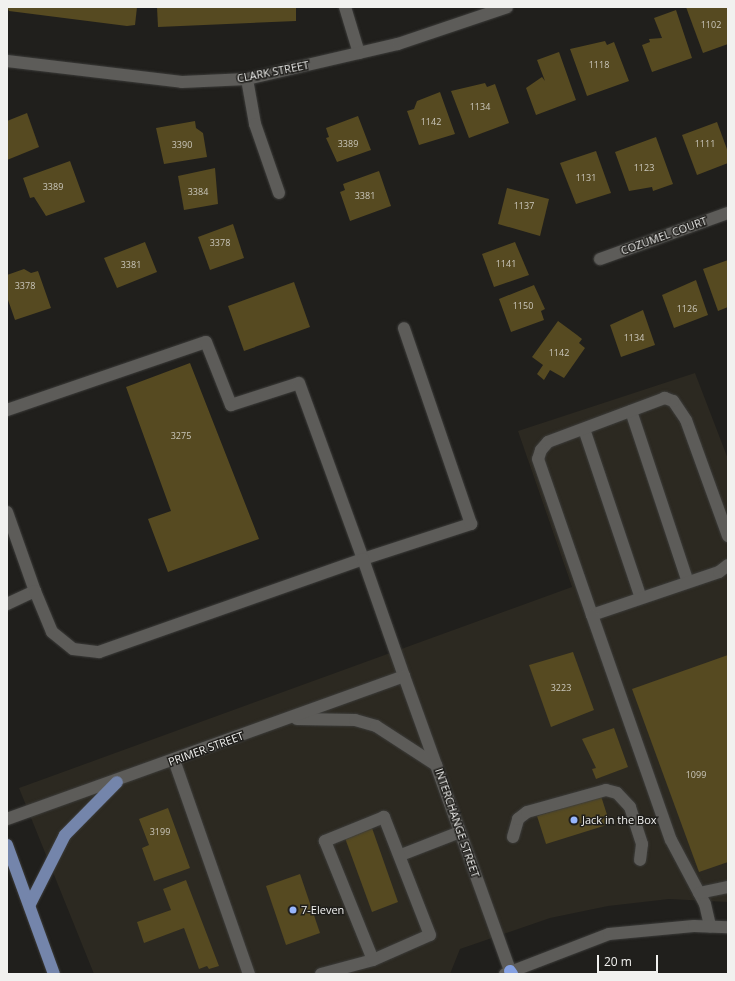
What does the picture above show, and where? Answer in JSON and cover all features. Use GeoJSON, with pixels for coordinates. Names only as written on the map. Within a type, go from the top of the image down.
{"type":"FeatureCollection","features":[{"type":"Feature","properties":{"kind":"main road"},"geometry":{"type":"LineString","coordinates":[[30,904],[65,835],[117,782]]}},
{"type":"Feature","properties":{"kind":"main road"},"geometry":{"type":"LineString","coordinates":[[7,845],[30,904],[54,974]]}},
{"type":"Feature","properties":{"kind":"street"},"geometry":{"type":"LineString","coordinates":[[345,7],[359,53]]}},
{"type":"Feature","properties":{"kind":"street","name":"CLARK STREET"},"geometry":{"type":"LineString","coordinates":[[7,61],[182,82],[247,79],[398,44],[508,7]]}},
{"type":"Feature","properties":{"kind":"street"},"geometry":{"type":"LineString","coordinates":[[247,79],[255,124],[279,193]]}},
{"type":"Feature","properties":{"kind":"street","name":"COZUMEL COURT"},"geometry":{"type":"LineString","coordinates":[[600,259],[728,213]]}},
{"type":"Feature","properties":{"kind":"street"},"geometry":{"type":"LineString","coordinates":[[7,512],[52,632],[73,650],[99,652],[363,559],[471,524],[404,328]]}},
{"type":"Feature","properties":{"kind":"street","name":"INTERCHANGE STREET"},"geometry":{"type":"LineString","coordinates":[[7,410],[206,342],[231,405],[299,383],[363,559],[509,973]]}},
{"type":"Feature","properties":{"kind":"street"},"geometry":{"type":"LineString","coordinates":[[710,926],[699,894],[671,840],[538,460],[548,442],[665,398],[681,409],[728,536]]}},
{"type":"Feature","properties":{"kind":"street"},"geometry":{"type":"LineString","coordinates":[[631,411],[688,582]]}},
{"type":"Feature","properties":{"kind":"street"},"geometry":{"type":"LineString","coordinates":[[584,429],[641,598]]}},
{"type":"Feature","properties":{"kind":"street"},"geometry":{"type":"LineString","coordinates":[[592,615],[688,582],[728,565]]}},
{"type":"Feature","properties":{"kind":"street"},"geometry":{"type":"LineString","coordinates":[[7,604],[35,590]]}},
{"type":"Feature","properties":{"kind":"street","name":"PRIMER STREET"},"geometry":{"type":"LineString","coordinates":[[7,819],[117,782],[404,676]]}},
{"type":"Feature","properties":{"kind":"street"},"geometry":{"type":"LineString","coordinates":[[288,720],[355,720],[376,726],[436,765]]}},
{"type":"Feature","properties":{"kind":"street"},"geometry":{"type":"LineString","coordinates":[[174,760],[248,974]]}},
{"type":"Feature","properties":{"kind":"street"},"geometry":{"type":"LineString","coordinates":[[513,837],[518,819],[527,812],[606,790],[617,793],[630,807],[642,844],[640,860]]}},
{"type":"Feature","properties":{"kind":"street"},"geometry":{"type":"LineString","coordinates":[[322,974],[373,960],[430,935],[401,855],[384,817],[325,841],[373,960]]}},
{"type":"Feature","properties":{"kind":"street"},"geometry":{"type":"LineString","coordinates":[[401,855],[460,832]]}},
{"type":"Feature","properties":{"kind":"street"},"geometry":{"type":"LineString","coordinates":[[699,894],[728,887]]}},
{"type":"Feature","properties":{"kind":"street"},"geometry":{"type":"LineString","coordinates":[[509,973],[609,934],[710,926],[728,927]]}},
{"type":"Feature","properties":{"kind":"shaded area"},"geometry":{"type":"Polygon","coordinates":[[[695,373],[728,459],[728,902],[669,899],[608,906],[550,918],[460,949],[450,974],[94,974],[19,788],[572,587],[518,431],[695,373]]]}},
{"type":"Feature","properties":{"kind":"building"},"geometry":{"type":"Polygon","coordinates":[[[7,7],[137,7],[135,25],[127,26],[9,11],[7,7]]]}},
{"type":"Feature","properties":{"kind":"building"},"geometry":{"type":"Polygon","coordinates":[[[157,7],[296,7],[296,21],[158,27],[157,7]]]}},
{"type":"Feature","properties":{"kind":"building"},"geometry":{"type":"Polygon","coordinates":[[[686,7],[728,7],[728,44],[703,53],[686,7]]]}},
{"type":"Feature","properties":{"kind":"building"},"geometry":{"type":"Polygon","coordinates":[[[676,10],[692,58],[652,72],[642,45],[650,42],[649,39],[662,38],[654,18],[676,10]]]}},
{"type":"Feature","properties":{"kind":"building"},"geometry":{"type":"Polygon","coordinates":[[[605,41],[607,45],[614,42],[629,81],[587,96],[570,49],[605,41]]]}},
{"type":"Feature","properties":{"kind":"building"},"geometry":{"type":"Polygon","coordinates":[[[559,52],[576,100],[536,115],[526,88],[542,77],[545,81],[537,60],[559,52]]]}},
{"type":"Feature","properties":{"kind":"building"},"geometry":{"type":"Polygon","coordinates":[[[485,83],[487,87],[495,84],[509,123],[469,138],[451,91],[485,83]]]}},
{"type":"Feature","properties":{"kind":"building"},"geometry":{"type":"Polygon","coordinates":[[[440,92],[455,134],[419,145],[407,111],[414,109],[417,101],[440,92]]]}},
{"type":"Feature","properties":{"kind":"building"},"geometry":{"type":"Polygon","coordinates":[[[27,113],[39,147],[7,160],[7,121],[27,113]]]}},
{"type":"Feature","properties":{"kind":"building"},"geometry":{"type":"Polygon","coordinates":[[[358,116],[371,150],[337,162],[326,138],[329,137],[326,128],[358,116]]]}},
{"type":"Feature","properties":{"kind":"building"},"geometry":{"type":"Polygon","coordinates":[[[195,121],[196,128],[203,133],[207,157],[164,164],[156,128],[195,121]]]}},
{"type":"Feature","properties":{"kind":"building"},"geometry":{"type":"Polygon","coordinates":[[[717,122],[728,152],[728,163],[697,175],[682,135],[717,122]]]}},
{"type":"Feature","properties":{"kind":"building"},"geometry":{"type":"Polygon","coordinates":[[[656,137],[673,184],[653,191],[652,187],[629,191],[615,152],[656,137]]]}},
{"type":"Feature","properties":{"kind":"building"},"geometry":{"type":"Polygon","coordinates":[[[596,151],[611,193],[576,204],[560,163],[596,151]]]}},
{"type":"Feature","properties":{"kind":"building"},"geometry":{"type":"Polygon","coordinates":[[[70,161],[85,202],[46,216],[34,197],[30,198],[23,178],[70,161]]]}},
{"type":"Feature","properties":{"kind":"building"},"geometry":{"type":"Polygon","coordinates":[[[215,168],[218,204],[184,210],[178,176],[215,168]]]}},
{"type":"Feature","properties":{"kind":"building"},"geometry":{"type":"Polygon","coordinates":[[[379,171],[391,206],[350,221],[340,192],[345,190],[343,184],[379,171]]]}},
{"type":"Feature","properties":{"kind":"building"},"geometry":{"type":"Polygon","coordinates":[[[507,188],[549,199],[540,236],[498,224],[507,188]]]}},
{"type":"Feature","properties":{"kind":"building"},"geometry":{"type":"Polygon","coordinates":[[[233,224],[244,258],[210,270],[198,237],[233,224]]]}},
{"type":"Feature","properties":{"kind":"building"},"geometry":{"type":"Polygon","coordinates":[[[145,242],[157,272],[117,288],[104,258],[145,242]]]}},
{"type":"Feature","properties":{"kind":"building"},"geometry":{"type":"Polygon","coordinates":[[[515,242],[529,275],[494,287],[482,254],[515,242]]]}},
{"type":"Feature","properties":{"kind":"building"},"geometry":{"type":"Polygon","coordinates":[[[728,260],[728,307],[718,311],[703,269],[728,260]]]}},
{"type":"Feature","properties":{"kind":"building"},"geometry":{"type":"Polygon","coordinates":[[[24,269],[31,273],[38,271],[51,308],[15,320],[7,297],[7,275],[24,269]]]}},
{"type":"Feature","properties":{"kind":"building"},"geometry":{"type":"Polygon","coordinates":[[[696,280],[708,315],[674,328],[662,295],[696,280]]]}},
{"type":"Feature","properties":{"kind":"building"},"geometry":{"type":"Polygon","coordinates":[[[294,282],[310,327],[244,351],[228,306],[294,282]]]}},
{"type":"Feature","properties":{"kind":"building"},"geometry":{"type":"Polygon","coordinates":[[[534,285],[545,309],[541,311],[544,320],[511,332],[499,299],[534,285]]]}},
{"type":"Feature","properties":{"kind":"building"},"geometry":{"type":"Polygon","coordinates":[[[643,310],[655,345],[621,357],[610,325],[643,310]]]}},
{"type":"Feature","properties":{"kind":"building"},"geometry":{"type":"Polygon","coordinates":[[[558,321],[582,339],[579,343],[585,348],[564,378],[550,370],[544,380],[537,374],[543,365],[532,357],[558,321]]]}},
{"type":"Feature","properties":{"kind":"building"},"geometry":{"type":"Polygon","coordinates":[[[190,363],[259,539],[168,572],[148,519],[171,511],[126,387],[190,363]]]}},
{"type":"Feature","properties":{"kind":"building"},"geometry":{"type":"Polygon","coordinates":[[[573,652],[594,710],[551,727],[529,665],[573,652]]]}},
{"type":"Feature","properties":{"kind":"building"},"geometry":{"type":"Polygon","coordinates":[[[728,655],[728,862],[699,872],[632,689],[728,655]]]}},
{"type":"Feature","properties":{"kind":"building"},"geometry":{"type":"Polygon","coordinates":[[[614,728],[628,767],[596,779],[592,769],[596,768],[582,739],[614,728]]]}},
{"type":"Feature","properties":{"kind":"building","name":"Jack in the Box"},"geometry":{"type":"Polygon","coordinates":[[[601,796],[610,824],[546,844],[537,816],[601,796]]]}},
{"type":"Feature","properties":{"kind":"building"},"geometry":{"type":"Polygon","coordinates":[[[168,808],[190,868],[154,881],[142,848],[149,845],[139,819],[168,808]]]}},
{"type":"Feature","properties":{"kind":"building"},"geometry":{"type":"Polygon","coordinates":[[[372,828],[398,902],[372,912],[345,838],[372,828]]]}},
{"type":"Feature","properties":{"kind":"building","name":"7-Eleven"},"geometry":{"type":"Polygon","coordinates":[[[300,874],[320,933],[286,945],[266,886],[300,874]]]}},
{"type":"Feature","properties":{"kind":"building"},"geometry":{"type":"Polygon","coordinates":[[[186,880],[219,966],[209,969],[207,966],[199,969],[184,928],[144,943],[137,922],[171,910],[163,889],[186,880]]]}},
{"type":"Feature","properties":{"kind":"place","name":"Jack in the Box"},"geometry":{"type":"Point","coordinates":[574,820]}},
{"type":"Feature","properties":{"kind":"place","name":"7-Eleven"},"geometry":{"type":"Point","coordinates":[293,910]}}]}
